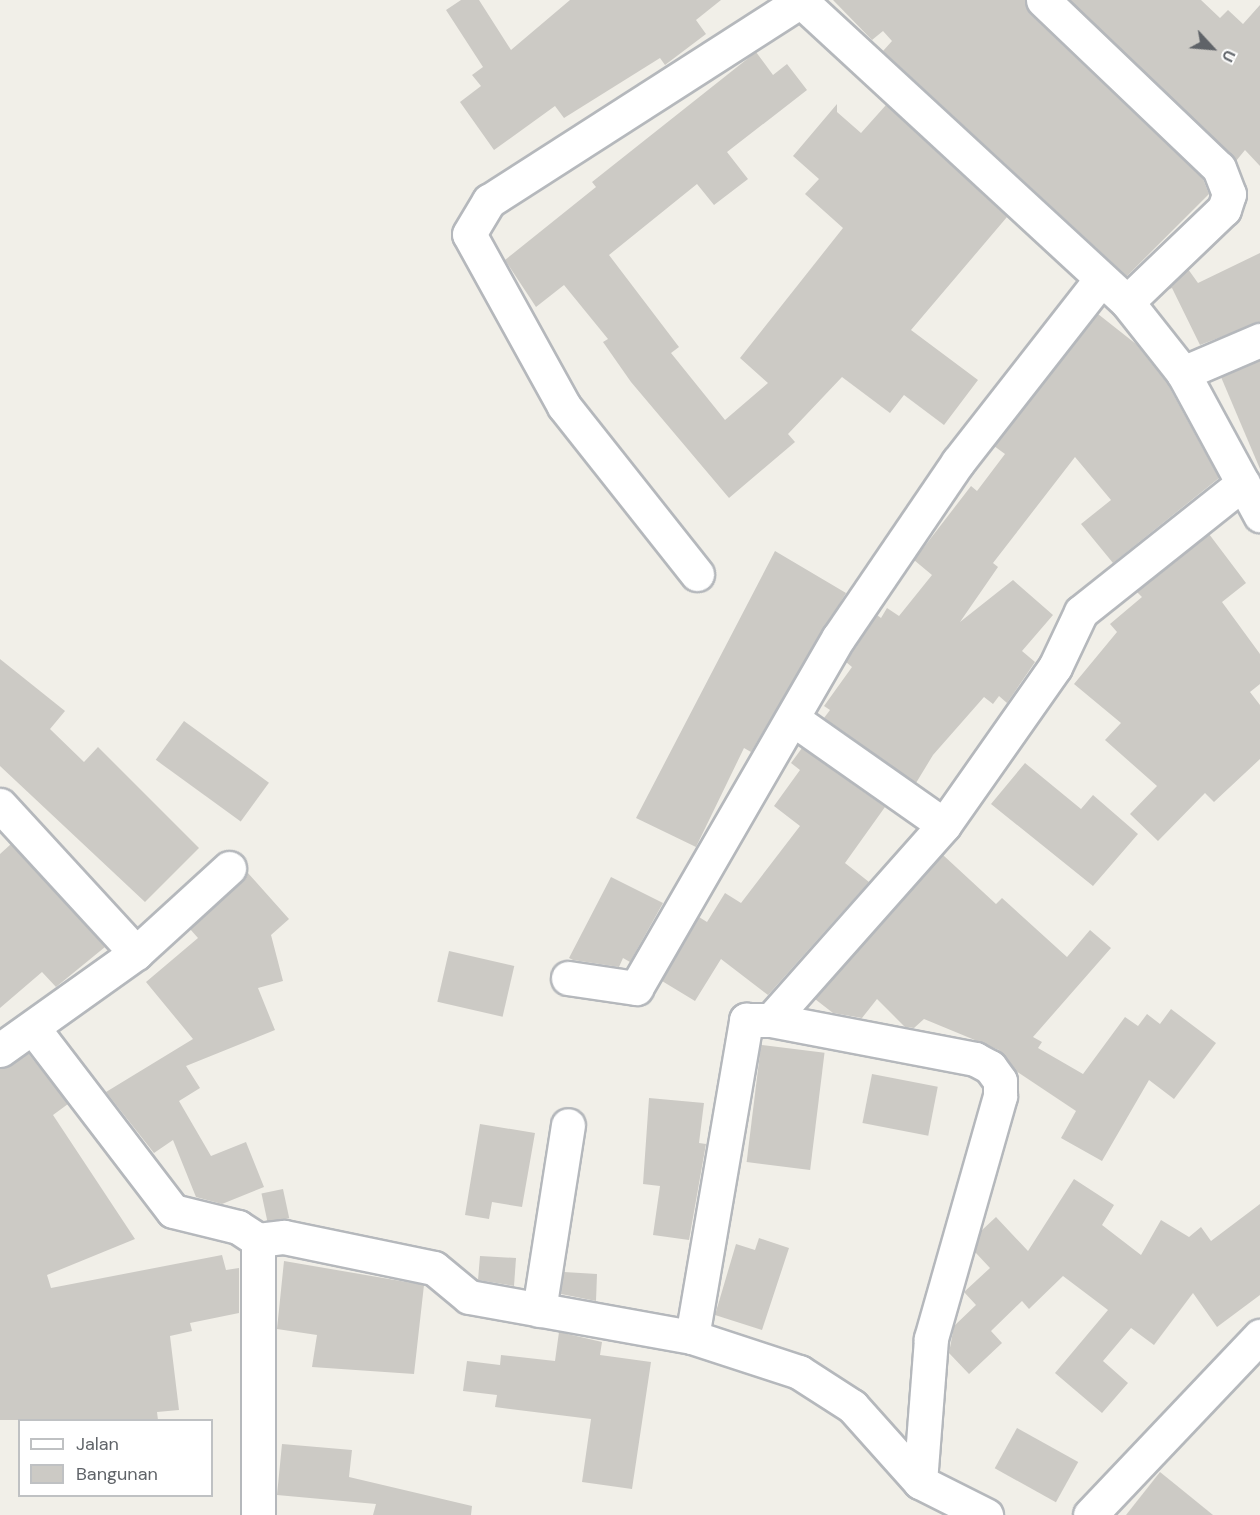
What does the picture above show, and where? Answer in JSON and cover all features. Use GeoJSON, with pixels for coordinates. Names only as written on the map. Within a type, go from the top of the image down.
{"type":"FeatureCollection","features":[{"type":"Feature","properties":{"kind":"street"},"geometry":{"type":"LineString","coordinates":[[1043,0],[1219,168],[1229,194],[1224,209],[1127,302]]}},
{"type":"Feature","properties":{"kind":"street"},"geometry":{"type":"LineString","coordinates":[[697,574],[564,406],[469,234],[489,201],[802,1],[1100,280],[1127,302],[1183,373],[1260,515]]}},
{"type":"Feature","properties":{"kind":"street"},"geometry":{"type":"LineString","coordinates":[[567,978],[636,988],[793,719],[896,552],[1100,280]]}},
{"type":"Feature","properties":{"kind":"street"},"geometry":{"type":"LineString","coordinates":[[1183,373],[1260,340]]}},
{"type":"Feature","properties":{"kind":"street"},"geometry":{"type":"LineString","coordinates":[[771,1020],[944,825],[1055,667],[1081,612],[1243,483]]}},
{"type":"Feature","properties":{"kind":"street"},"geometry":{"type":"LineString","coordinates":[[793,719],[944,825]]}},
{"type":"Feature","properties":{"kind":"street"},"geometry":{"type":"LineString","coordinates":[[0,805],[136,953]]}},
{"type":"Feature","properties":{"kind":"street"},"geometry":{"type":"LineString","coordinates":[[0,1050],[136,953],[229,868]]}},
{"type":"Feature","properties":{"kind":"street"},"geometry":{"type":"LineString","coordinates":[[692,1337],[746,1020],[771,1020],[975,1059],[1000,1081],[931,1340],[920,1482]]}},
{"type":"Feature","properties":{"kind":"street"},"geometry":{"type":"LineString","coordinates":[[33,1028],[173,1211],[238,1227],[258,1240],[284,1237],[434,1268],[469,1297],[692,1337],[799,1372],[852,1406],[920,1482],[986,1515]]}},
{"type":"Feature","properties":{"kind":"street"},"geometry":{"type":"LineString","coordinates":[[538,1310],[568,1125]]}},
{"type":"Feature","properties":{"kind":"street"},"geometry":{"type":"LineString","coordinates":[[258,1240],[264,1514]]}},
{"type":"Feature","properties":{"kind":"street"},"geometry":{"type":"LineString","coordinates":[[1090,1515],[1260,1336]]}},
{"type":"Feature","properties":{"kind":"building"},"geometry":{"type":"Polygon","coordinates":[[[461,0],[479,0],[511,50],[570,0],[721,0],[696,20],[706,34],[665,65],[660,58],[564,118],[555,106],[494,150],[460,102],[481,86],[472,75],[483,67],[446,10],[461,0]]]}},
{"type":"Feature","properties":{"kind":"building"},"geometry":{"type":"Polygon","coordinates":[[[833,0],[1025,0],[1030,14],[1203,179],[1209,194],[1127,276],[883,51],[892,41],[883,31],[872,40],[833,0]]]}},
{"type":"Feature","properties":{"kind":"building"},"geometry":{"type":"Polygon","coordinates":[[[1070,0],[1201,0],[1220,18],[1228,10],[1243,24],[1260,5],[1260,166],[1245,150],[1236,161],[1070,0]]]}},
{"type":"Feature","properties":{"kind":"building"},"geometry":{"type":"Polygon","coordinates":[[[756,52],[773,75],[787,64],[807,90],[727,152],[748,179],[714,205],[697,184],[609,255],[679,347],[671,353],[725,420],[768,383],[740,358],[843,228],[805,194],[819,179],[793,156],[837,104],[837,112],[861,133],[886,105],[1007,217],[911,330],[978,380],[944,425],[904,395],[890,413],[842,377],[788,434],[795,442],[729,498],[631,382],[603,342],[608,339],[564,285],[536,307],[505,260],[596,187],[592,182],[756,52]]]}},
{"type":"Feature","properties":{"kind":"building"},"geometry":{"type":"Polygon","coordinates":[[[1260,253],[1260,322],[1200,345],[1172,288],[1165,291],[1188,269],[1198,283],[1260,253]]]}},
{"type":"Feature","properties":{"kind":"building"},"geometry":{"type":"Polygon","coordinates":[[[1098,314],[1136,344],[1167,383],[1219,478],[1113,563],[1081,524],[1111,500],[1075,457],[993,563],[998,567],[960,622],[1013,580],[1053,615],[1022,651],[1035,662],[1007,703],[999,696],[993,704],[984,697],[933,755],[916,783],[824,718],[830,710],[824,706],[852,667],[846,662],[877,615],[881,618],[887,608],[899,616],[932,575],[914,560],[971,486],[977,491],[1005,454],[994,446],[1098,314]]]}},
{"type":"Feature","properties":{"kind":"building"},"geometry":{"type":"Polygon","coordinates":[[[1260,360],[1260,469],[1221,377],[1260,360]]]}},
{"type":"Feature","properties":{"kind":"building"},"geometry":{"type":"Polygon","coordinates":[[[1209,534],[1246,583],[1222,602],[1260,654],[1260,684],[1250,692],[1260,705],[1260,759],[1214,802],[1205,793],[1158,841],[1130,814],[1157,786],[1105,740],[1121,723],[1074,684],[1117,632],[1110,624],[1142,597],[1137,592],[1209,534]]]}},
{"type":"Feature","properties":{"kind":"building"},"geometry":{"type":"Polygon","coordinates":[[[775,551],[846,593],[751,752],[744,748],[696,847],[636,818],[775,551]]]}},
{"type":"Feature","properties":{"kind":"building"},"geometry":{"type":"Polygon","coordinates":[[[0,659],[65,711],[50,729],[84,762],[98,747],[199,848],[145,902],[0,766],[0,659]]]}},
{"type":"Feature","properties":{"kind":"building"},"geometry":{"type":"Polygon","coordinates":[[[184,721],[269,783],[241,822],[156,760],[184,721]]]}},
{"type":"Feature","properties":{"kind":"building"},"geometry":{"type":"Polygon","coordinates":[[[802,748],[885,807],[845,863],[869,882],[768,995],[721,959],[695,1001],[662,981],[699,917],[707,922],[725,893],[741,903],[800,826],[774,806],[800,770],[791,763],[802,748]]]}},
{"type":"Feature","properties":{"kind":"building"},"geometry":{"type":"Polygon","coordinates":[[[1025,763],[1081,809],[1093,795],[1138,834],[1093,886],[991,804],[1025,763]]]}},
{"type":"Feature","properties":{"kind":"building"},"geometry":{"type":"Polygon","coordinates":[[[11,844],[105,947],[56,987],[42,972],[0,1008],[0,854],[11,844]]]}},
{"type":"Feature","properties":{"kind":"building"},"geometry":{"type":"Polygon","coordinates":[[[943,855],[996,904],[1002,898],[1067,957],[1090,930],[1111,948],[1033,1037],[1042,1042],[1038,1048],[1083,1074],[1125,1017],[1138,1026],[1147,1014],[1160,1024],[1171,1009],[1216,1043],[1174,1099],[1149,1080],[1102,1161],[1061,1138],[1076,1111],[1016,1071],[999,1050],[924,1019],[914,1028],[905,1027],[877,999],[862,1018],[833,1013],[815,999],[943,855]]]}},
{"type":"Feature","properties":{"kind":"building"},"geometry":{"type":"Polygon","coordinates":[[[247,872],[289,919],[271,935],[283,981],[258,988],[275,1030],[186,1066],[200,1088],[179,1101],[211,1156],[246,1142],[264,1187],[222,1204],[196,1197],[173,1140],[154,1153],[106,1092],[193,1039],[146,982],[198,938],[190,929],[247,872]]]}},
{"type":"Feature","properties":{"kind":"building"},"geometry":{"type":"Polygon","coordinates":[[[611,877],[663,903],[630,962],[623,958],[619,967],[573,960],[569,958],[611,877]]]}},
{"type":"Feature","properties":{"kind":"building"},"geometry":{"type":"Polygon","coordinates":[[[449,951],[514,966],[503,1017],[437,1002],[449,951]]]}},
{"type":"Feature","properties":{"kind":"building"},"geometry":{"type":"Polygon","coordinates":[[[761,1045],[825,1053],[810,1170],[747,1162],[761,1045]]]}},
{"type":"Feature","properties":{"kind":"building"},"geometry":{"type":"Polygon","coordinates":[[[28,1053],[68,1104],[53,1115],[135,1239],[47,1275],[51,1288],[222,1255],[226,1270],[239,1268],[239,1313],[190,1323],[192,1331],[170,1336],[179,1410],[157,1412],[158,1419],[0,1420],[0,1068],[28,1053]]]}},
{"type":"Feature","properties":{"kind":"building"},"geometry":{"type":"Polygon","coordinates":[[[872,1074],[938,1087],[928,1136],[862,1123],[872,1074]]]}},
{"type":"Feature","properties":{"kind":"building"},"geometry":{"type":"Polygon","coordinates":[[[649,1098],[704,1103],[699,1143],[706,1144],[689,1240],[653,1235],[660,1186],[643,1184],[649,1098]]]}},
{"type":"Feature","properties":{"kind":"building"},"geometry":{"type":"Polygon","coordinates":[[[480,1124],[535,1133],[522,1207],[492,1202],[489,1219],[465,1215],[480,1124]]]}},
{"type":"Feature","properties":{"kind":"building"},"geometry":{"type":"Polygon","coordinates":[[[1074,1179],[1114,1205],[1102,1225],[1141,1255],[1161,1220],[1189,1237],[1201,1227],[1211,1241],[1260,1204],[1260,1295],[1217,1327],[1193,1293],[1154,1345],[1131,1328],[1103,1361],[1128,1383],[1102,1413],[1055,1373],[1108,1310],[1063,1276],[1029,1309],[1022,1301],[991,1331],[1002,1343],[969,1374],[949,1353],[954,1326],[976,1305],[964,1292],[990,1268],[975,1252],[981,1231],[996,1217],[1028,1251],[1074,1179]]]}},
{"type":"Feature","properties":{"kind":"building"},"geometry":{"type":"Polygon","coordinates":[[[283,1189],[289,1218],[268,1223],[261,1194],[283,1189]]]}},
{"type":"Feature","properties":{"kind":"building"},"geometry":{"type":"Polygon","coordinates":[[[759,1238],[789,1248],[762,1330],[715,1315],[736,1244],[755,1250],[759,1238]]]}},
{"type":"Feature","properties":{"kind":"building"},"geometry":{"type":"Polygon","coordinates":[[[480,1256],[516,1258],[514,1286],[478,1280],[480,1256]]]}},
{"type":"Feature","properties":{"kind":"building"},"geometry":{"type":"Polygon","coordinates":[[[284,1261],[424,1285],[414,1374],[312,1367],[317,1335],[277,1329],[284,1261]]]}},
{"type":"Feature","properties":{"kind":"building"},"geometry":{"type":"Polygon","coordinates":[[[564,1272],[597,1274],[596,1301],[561,1294],[564,1272]]]}},
{"type":"Feature","properties":{"kind":"building"},"geometry":{"type":"Polygon","coordinates":[[[559,1332],[602,1342],[600,1355],[651,1362],[632,1489],[582,1482],[591,1419],[495,1407],[497,1395],[463,1391],[467,1361],[500,1365],[501,1355],[555,1361],[559,1332]]]}},
{"type":"Feature","properties":{"kind":"building"},"geometry":{"type":"Polygon","coordinates":[[[1017,1428],[1078,1462],[1056,1502],[995,1468],[1017,1428]]]}},
{"type":"Feature","properties":{"kind":"building"},"geometry":{"type":"Polygon","coordinates":[[[282,1444],[352,1450],[349,1477],[472,1506],[471,1515],[373,1515],[376,1504],[277,1495],[282,1444]]]}},
{"type":"Feature","properties":{"kind":"building"},"geometry":{"type":"Polygon","coordinates":[[[1160,1472],[1181,1489],[1213,1515],[1126,1515],[1160,1472]]]}}]}
